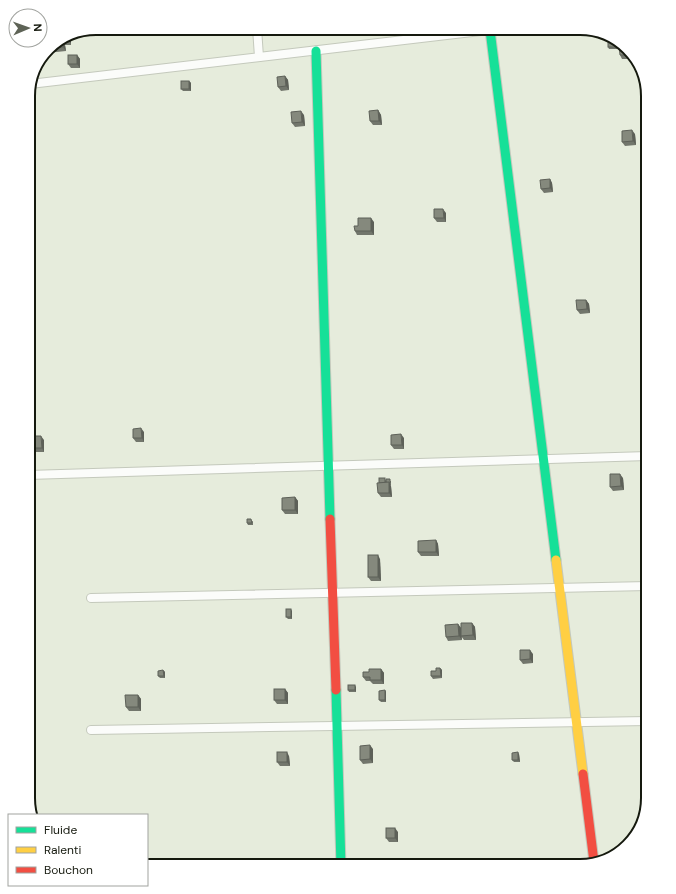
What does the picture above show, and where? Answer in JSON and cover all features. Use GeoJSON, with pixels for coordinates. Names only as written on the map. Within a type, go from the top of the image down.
{"type":"FeatureCollection","features":[{"type":"Feature","properties":{"kind":"street"},"geometry":{"type":"LineString","coordinates":[[257,35],[259,57]]}},
{"type":"Feature","properties":{"kind":"street"},"geometry":{"type":"LineString","coordinates":[[36,83],[449,35]]}},
{"type":"Feature","properties":{"kind":"street"},"geometry":{"type":"LineString","coordinates":[[491,35],[593,857]]}},
{"type":"Feature","properties":{"kind":"street"},"geometry":{"type":"LineString","coordinates":[[316,51],[340,859]]}},
{"type":"Feature","properties":{"kind":"street"},"geometry":{"type":"LineString","coordinates":[[35,475],[641,456]]}},
{"type":"Feature","properties":{"kind":"street"},"geometry":{"type":"LineString","coordinates":[[91,598],[641,586]]}},
{"type":"Feature","properties":{"kind":"street"},"geometry":{"type":"LineString","coordinates":[[91,730],[641,721]]}},
{"type":"Feature","properties":{"kind":"building"},"geometry":{"type":"Polygon","coordinates":[[[608,42],[616,47],[608,47],[608,42]]]}},
{"type":"Feature","properties":{"kind":"building"},"geometry":{"type":"Polygon","coordinates":[[[620,50],[625,55],[620,55],[620,50]]]}},
{"type":"Feature","properties":{"kind":"building"},"geometry":{"type":"Polygon","coordinates":[[[68,55],[77,55],[77,64],[68,64],[68,55]]]}},
{"type":"Feature","properties":{"kind":"building"},"geometry":{"type":"Polygon","coordinates":[[[285,76],[286,86],[278,87],[277,77],[285,76]]]}},
{"type":"Feature","properties":{"kind":"building"},"geometry":{"type":"Polygon","coordinates":[[[181,81],[189,81],[189,89],[181,89],[181,81]]]}},
{"type":"Feature","properties":{"kind":"building"},"geometry":{"type":"Polygon","coordinates":[[[378,110],[379,121],[370,121],[369,111],[378,110]]]}},
{"type":"Feature","properties":{"kind":"building"},"geometry":{"type":"Polygon","coordinates":[[[301,111],[302,122],[292,123],[291,112],[301,111]]]}},
{"type":"Feature","properties":{"kind":"building"},"geometry":{"type":"Polygon","coordinates":[[[632,130],[633,141],[622,142],[622,131],[632,130]]]}},
{"type":"Feature","properties":{"kind":"building"},"geometry":{"type":"Polygon","coordinates":[[[550,179],[550,188],[541,189],[540,180],[550,179]]]}},
{"type":"Feature","properties":{"kind":"building"},"geometry":{"type":"Polygon","coordinates":[[[434,209],[443,209],[444,218],[434,218],[434,209]]]}},
{"type":"Feature","properties":{"kind":"building"},"geometry":{"type":"Polygon","coordinates":[[[358,218],[371,218],[371,231],[355,231],[354,226],[358,226],[358,218]]]}},
{"type":"Feature","properties":{"kind":"building"},"geometry":{"type":"Polygon","coordinates":[[[576,300],[586,300],[587,309],[577,310],[576,300]]]}},
{"type":"Feature","properties":{"kind":"building"},"geometry":{"type":"Polygon","coordinates":[[[141,428],[142,438],[133,438],[133,429],[141,428]]]}},
{"type":"Feature","properties":{"kind":"building"},"geometry":{"type":"Polygon","coordinates":[[[401,434],[402,445],[391,445],[391,435],[401,434]]]}},
{"type":"Feature","properties":{"kind":"building"},"geometry":{"type":"Polygon","coordinates":[[[35,436],[41,436],[42,448],[35,448],[35,436]]]}},
{"type":"Feature","properties":{"kind":"building"},"geometry":{"type":"Polygon","coordinates":[[[610,474],[620,474],[621,486],[610,487],[610,474]]]}},
{"type":"Feature","properties":{"kind":"building"},"geometry":{"type":"Polygon","coordinates":[[[379,478],[385,478],[385,483],[379,483],[379,478]]]}},
{"type":"Feature","properties":{"kind":"building"},"geometry":{"type":"Polygon","coordinates":[[[386,479],[390,479],[390,483],[386,482],[386,479]]]}},
{"type":"Feature","properties":{"kind":"building"},"geometry":{"type":"Polygon","coordinates":[[[389,482],[389,493],[378,493],[377,483],[389,482]]]}},
{"type":"Feature","properties":{"kind":"building"},"geometry":{"type":"Polygon","coordinates":[[[295,497],[295,510],[282,510],[282,498],[295,497]]]}},
{"type":"Feature","properties":{"kind":"building"},"geometry":{"type":"Polygon","coordinates":[[[247,519],[251,519],[252,523],[247,523],[247,519]]]}},
{"type":"Feature","properties":{"kind":"building"},"geometry":{"type":"Polygon","coordinates":[[[436,540],[436,552],[418,552],[418,541],[436,540]]]}},
{"type":"Feature","properties":{"kind":"building"},"geometry":{"type":"Polygon","coordinates":[[[368,555],[378,555],[378,577],[368,577],[368,555]]]}},
{"type":"Feature","properties":{"kind":"building"},"geometry":{"type":"Polygon","coordinates":[[[286,609],[291,609],[291,617],[286,617],[286,609]]]}},
{"type":"Feature","properties":{"kind":"building"},"geometry":{"type":"Polygon","coordinates":[[[461,623],[472,623],[473,635],[461,636],[461,623]]]}},
{"type":"Feature","properties":{"kind":"building"},"geometry":{"type":"Polygon","coordinates":[[[458,624],[459,636],[446,637],[445,625],[458,624]]]}},
{"type":"Feature","properties":{"kind":"building"},"geometry":{"type":"Polygon","coordinates":[[[520,650],[530,650],[530,659],[520,660],[520,650]]]}},
{"type":"Feature","properties":{"kind":"building"},"geometry":{"type":"Polygon","coordinates":[[[436,668],[440,668],[441,676],[431,676],[431,671],[436,671],[436,668]]]}},
{"type":"Feature","properties":{"kind":"building"},"geometry":{"type":"Polygon","coordinates":[[[369,669],[381,669],[381,680],[370,680],[370,677],[363,677],[363,672],[369,672],[369,669]]]}},
{"type":"Feature","properties":{"kind":"building"},"geometry":{"type":"Polygon","coordinates":[[[163,670],[164,676],[158,676],[158,671],[163,670]]]}},
{"type":"Feature","properties":{"kind":"building"},"geometry":{"type":"Polygon","coordinates":[[[348,685],[355,685],[355,690],[348,690],[348,685]]]}},
{"type":"Feature","properties":{"kind":"building"},"geometry":{"type":"Polygon","coordinates":[[[274,689],[285,689],[285,700],[274,700],[274,689]]]}},
{"type":"Feature","properties":{"kind":"building"},"geometry":{"type":"Polygon","coordinates":[[[385,690],[385,700],[379,700],[379,691],[385,690]]]}},
{"type":"Feature","properties":{"kind":"building"},"geometry":{"type":"Polygon","coordinates":[[[125,695],[138,695],[138,707],[126,707],[125,695]]]}},
{"type":"Feature","properties":{"kind":"building"},"geometry":{"type":"Polygon","coordinates":[[[370,745],[370,759],[360,760],[360,746],[370,745]]]}},
{"type":"Feature","properties":{"kind":"building"},"geometry":{"type":"Polygon","coordinates":[[[277,752],[287,752],[287,762],[277,762],[277,752]]]}},
{"type":"Feature","properties":{"kind":"building"},"geometry":{"type":"Polygon","coordinates":[[[518,752],[518,760],[512,760],[512,753],[518,752]]]}},
{"type":"Feature","properties":{"kind":"building"},"geometry":{"type":"Polygon","coordinates":[[[386,828],[395,828],[395,838],[386,838],[386,828]]]}},
{"type":"Feature","properties":{"kind":"traffic: fast"},"geometry":{"type":"LineString","coordinates":[[491,35],[556,560]]}},
{"type":"Feature","properties":{"kind":"traffic: fast"},"geometry":{"type":"LineString","coordinates":[[316,51],[330,519]]}},
{"type":"Feature","properties":{"kind":"traffic: fast"},"geometry":{"type":"LineString","coordinates":[[336,690],[341,859]]}},
{"type":"Feature","properties":{"kind":"traffic: slow"},"geometry":{"type":"LineString","coordinates":[[556,560],[583,774]]}},
{"type":"Feature","properties":{"kind":"traffic: jam"},"geometry":{"type":"LineString","coordinates":[[330,519],[336,690]]}},
{"type":"Feature","properties":{"kind":"traffic: jam"},"geometry":{"type":"LineString","coordinates":[[583,774],[593,857]]}}]}
